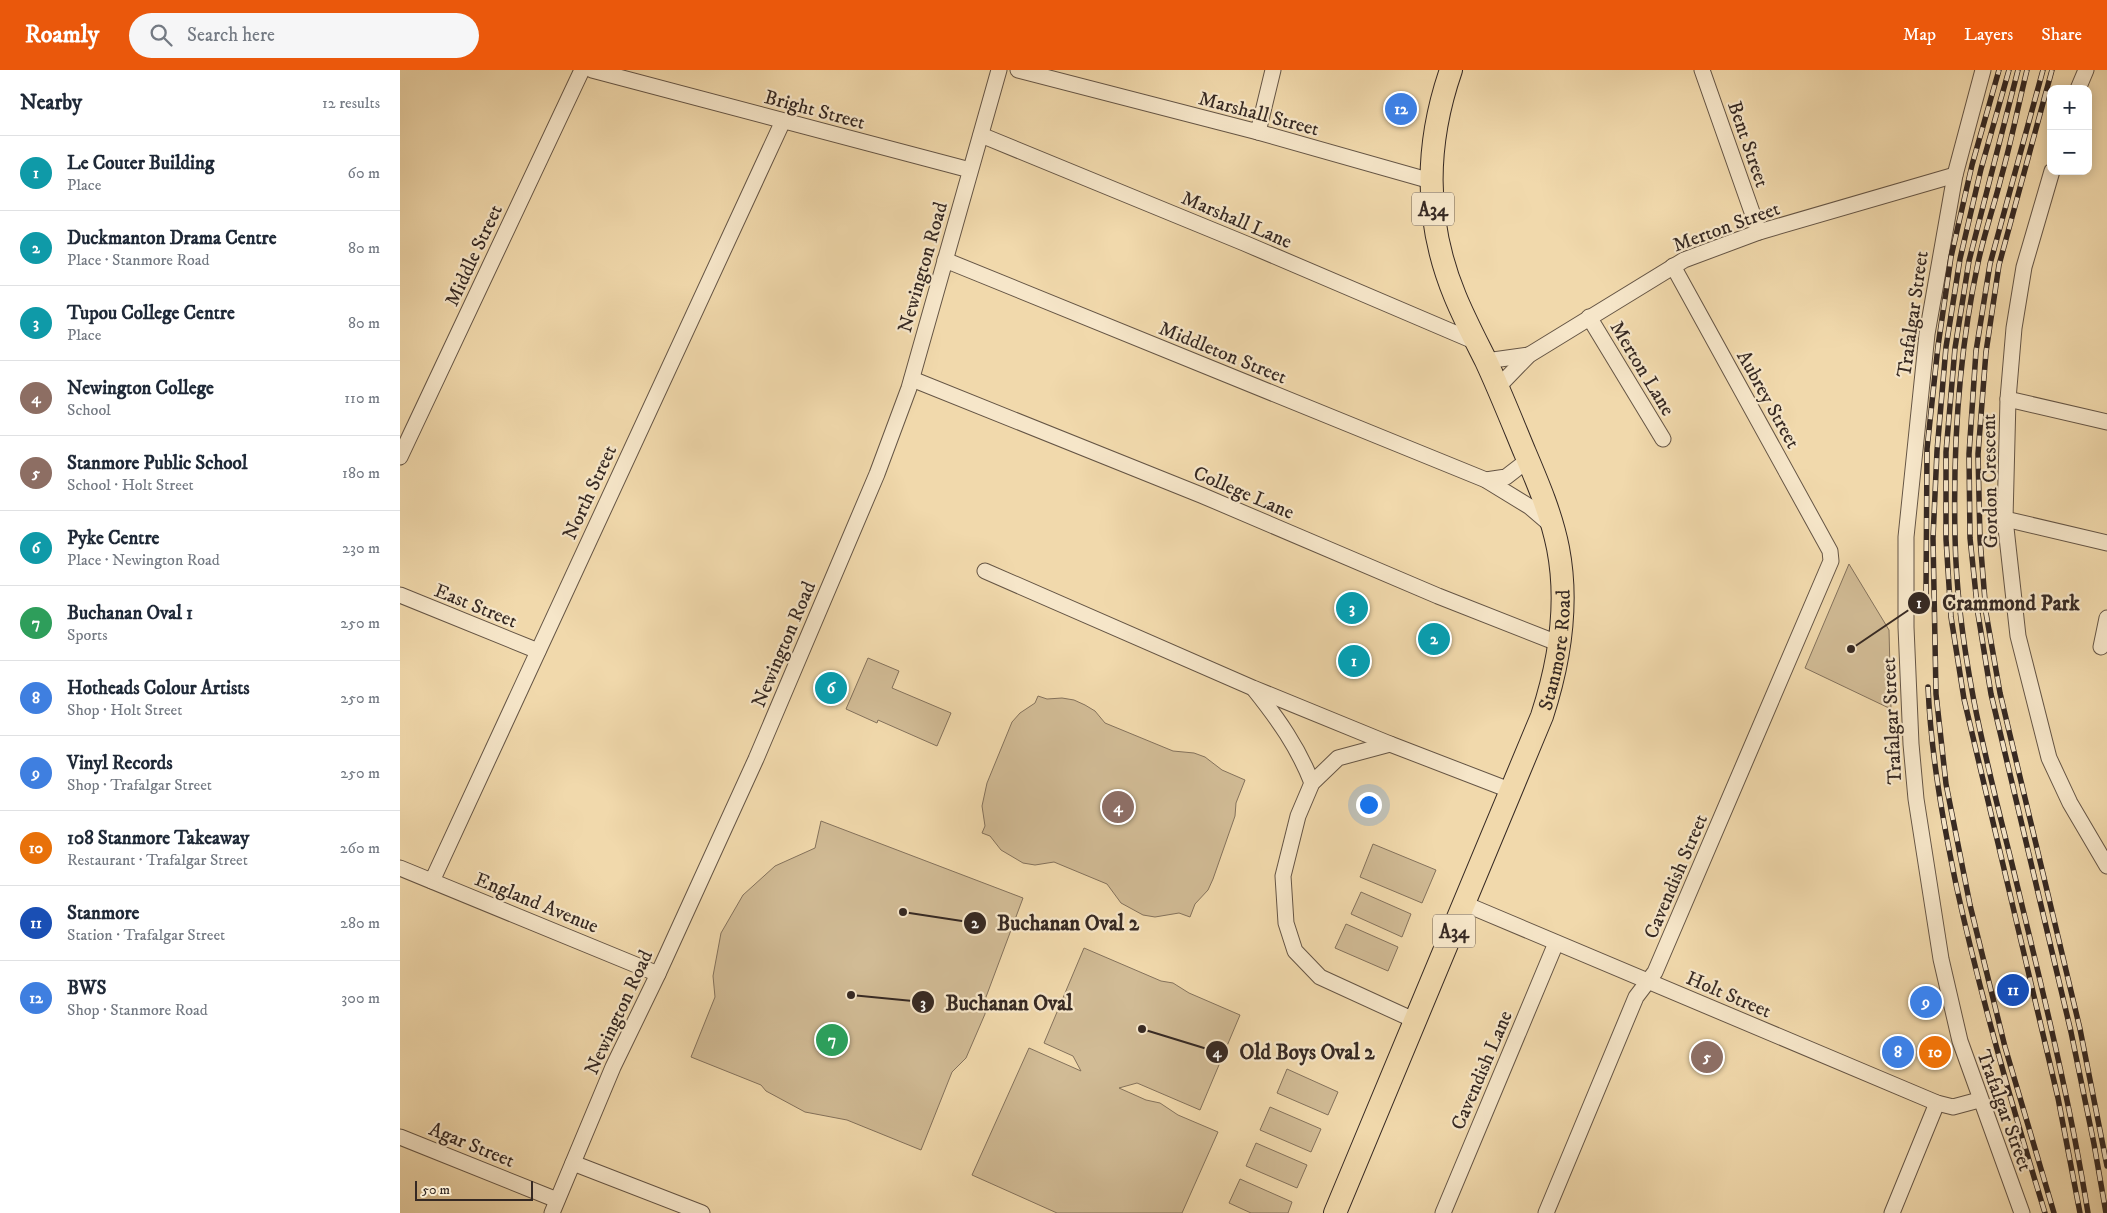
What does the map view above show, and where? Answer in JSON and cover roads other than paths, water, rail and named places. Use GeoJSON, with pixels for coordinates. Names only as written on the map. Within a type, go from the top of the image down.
{"type":"FeatureCollection","features":[{"type":"Feature","properties":{"kind":"highway","name":"Stanmore Road"},"geometry":{"type":"LineString","coordinates":[[1335,1213],[1545,708],[1557,667],[1551,641],[1564,600],[1559,557],[1548,508],[1498,388],[1446,272],[1436,228],[1431,182],[1434,135],[1439,108],[1451,70]]}},
{"type":"Feature","properties":{"kind":"street","name":"Middle Street"},"geometry":{"type":"LineString","coordinates":[[400,457],[582,70]]}},
{"type":"Feature","properties":{"kind":"street","name":"Bright Street"},"geometry":{"type":"LineString","coordinates":[[592,70],[970,170]]}},
{"type":"Feature","properties":{"kind":"street","name":"Newington Road"},"geometry":{"type":"LineString","coordinates":[[554,1206],[613,1067],[658,974],[760,750],[877,474],[912,379],[999,70]]}},
{"type":"Feature","properties":{"kind":"street","name":"Marshall Street"},"geometry":{"type":"LineString","coordinates":[[1018,70],[1258,132],[1431,182]]}},
{"type":"Feature","properties":{"kind":"street"},"geometry":{"type":"LineString","coordinates":[[1258,132],[1273,70]]}},
{"type":"Feature","properties":{"kind":"street","name":"Bent Street"},"geometry":{"type":"LineString","coordinates":[[1702,70],[1759,232]]}},
{"type":"Feature","properties":{"kind":"street","name":"Trafalgar Street"},"geometry":{"type":"LineString","coordinates":[[1983,70],[1955,175],[1927,334],[1906,537],[1906,636],[1911,744],[1916,799],[1932,908],[1957,1031],[1979,1100],[2022,1213]]}},
{"type":"Feature","properties":{"kind":"street"},"geometry":{"type":"LineString","coordinates":[[2080,85],[2086,70]]}},
{"type":"Feature","properties":{"kind":"street","name":"North Street"},"geometry":{"type":"LineString","coordinates":[[432,881],[783,121]]}},
{"type":"Feature","properties":{"kind":"street","name":"Marshall Lane"},"geometry":{"type":"LineString","coordinates":[[981,134],[1244,243],[1481,352]]}},
{"type":"Feature","properties":{"kind":"street","name":"Merton Street"},"geometry":{"type":"LineString","coordinates":[[1498,388],[1528,355],[1673,266],[1698,254],[1759,232],[1955,175]]}},
{"type":"Feature","properties":{"kind":"street","name":"Gordon Crescent"},"geometry":{"type":"LineString","coordinates":[[2051,175],[2024,267],[2014,328],[2008,399],[2005,519],[2018,636],[2049,758],[2070,803],[2107,866]]}},
{"type":"Feature","properties":{"kind":"street","name":"Middleton Street"},"geometry":{"type":"LineString","coordinates":[[944,260],[1486,480],[1530,507],[1553,527]]}},
{"type":"Feature","properties":{"kind":"street","name":"Aubrey Street"},"geometry":{"type":"LineString","coordinates":[[1673,266],[1830,551]]}},
{"type":"Feature","properties":{"kind":"street","name":"Merton Lane"},"geometry":{"type":"LineString","coordinates":[[1589,317],[1663,439]]}},
{"type":"Feature","properties":{"kind":"street","name":"Merton Street"},"geometry":{"type":"LineString","coordinates":[[1481,352],[1528,355]]}},
{"type":"Feature","properties":{"kind":"street","name":"College Lane"},"geometry":{"type":"LineString","coordinates":[[912,379],[1201,494],[1551,641]]}},
{"type":"Feature","properties":{"kind":"street"},"geometry":{"type":"LineString","coordinates":[[2008,399],[2107,422]]}},
{"type":"Feature","properties":{"kind":"street"},"geometry":{"type":"LineString","coordinates":[[1486,480],[1506,477],[1528,460]]}},
{"type":"Feature","properties":{"kind":"street"},"geometry":{"type":"LineString","coordinates":[[2005,519],[2107,543]]}},
{"type":"Feature","properties":{"kind":"street","name":"Cavendish Street"},"geometry":{"type":"LineString","coordinates":[[1546,1213],[1636,996],[1655,972],[1829,568],[1831,561],[1830,551]]}},
{"type":"Feature","properties":{"kind":"street"},"geometry":{"type":"LineString","coordinates":[[985,571],[1253,688],[1390,744],[1512,790]]}},
{"type":"Feature","properties":{"kind":"street","name":"East Street"},"geometry":{"type":"LineString","coordinates":[[400,595],[538,651]]}},
{"type":"Feature","properties":{"kind":"street"},"geometry":{"type":"LineString","coordinates":[[2100,647],[2107,618]]}},
{"type":"Feature","properties":{"kind":"street"},"geometry":{"type":"LineString","coordinates":[[1253,688],[1284,727],[1302,756],[1312,783]]}},
{"type":"Feature","properties":{"kind":"street"},"geometry":{"type":"LineString","coordinates":[[1390,744],[1338,758],[1312,783],[1298,816],[1284,876],[1286,923],[1295,951],[1320,977],[1416,1021]]}},
{"type":"Feature","properties":{"kind":"street","name":"England Avenue"},"geometry":{"type":"LineString","coordinates":[[400,868],[658,974]]}},
{"type":"Feature","properties":{"kind":"street","name":"Holt Street"},"geometry":{"type":"LineString","coordinates":[[1465,904],[1937,1103],[1953,1108],[1979,1100]]}},
{"type":"Feature","properties":{"kind":"street","name":"Cavendish Lane"},"geometry":{"type":"LineString","coordinates":[[1443,1213],[1556,943]]}},
{"type":"Feature","properties":{"kind":"street"},"geometry":{"type":"LineString","coordinates":[[1892,1213],[1937,1103]]}},
{"type":"Feature","properties":{"kind":"street","name":"Agar Street"},"geometry":{"type":"LineString","coordinates":[[400,1137],[554,1206]]}},
{"type":"Feature","properties":{"kind":"street"},"geometry":{"type":"LineString","coordinates":[[573,1163],[702,1213]]}},
{"type":"Feature","properties":{"kind":"railway"},"geometry":{"type":"LineString","coordinates":[[1926,595],[1927,449],[1938,346],[1951,257],[1972,165],[1999,70]]}},
{"type":"Feature","properties":{"kind":"railway"},"geometry":{"type":"LineString","coordinates":[[2009,70],[1981,169],[1960,259],[1946,347],[1937,451],[1933,538],[1936,694],[1946,784],[1970,905],[2005,1047],[2054,1213]]}},
{"type":"Feature","properties":{"kind":"railway"},"geometry":{"type":"LineString","coordinates":[[2018,70],[1969,261],[1955,348],[1946,452],[1946,539],[1951,617],[1964,699],[2058,1098],[2080,1213]]}},
{"type":"Feature","properties":{"kind":"railway"},"geometry":{"type":"LineString","coordinates":[[2027,70],[2005,165],[1980,252],[1966,330],[1956,433],[1955,536],[1957,578],[1961,619],[1974,702],[2053,1038],[2072,1125],[2088,1213]]}},
{"type":"Feature","properties":{"kind":"railway"},"geometry":{"type":"LineString","coordinates":[[2043,70],[1990,264],[1976,351],[1969,454],[1970,538],[1978,614],[1991,694],[2071,1032],[2106,1213]]}},
{"type":"Feature","properties":{"kind":"railway"},"geometry":{"type":"LineString","coordinates":[[2052,70],[1999,265],[1986,352],[1978,454],[1980,539],[1986,613],[2000,693],[2080,1029],[2107,1166]]}},
{"type":"Feature","properties":{"kind":"railway"},"geometry":{"type":"LineString","coordinates":[[1928,687],[1938,788],[1957,889],[1976,971],[2045,1213]]}},
{"type":"Feature","properties":{"kind":"place","name":"BWS"},"geometry":{"type":"Point","coordinates":[1401,109]}},
{"type":"Feature","properties":{"kind":"place","name":"Tupou College Centre"},"geometry":{"type":"Point","coordinates":[1352,608]}},
{"type":"Feature","properties":{"kind":"place","name":"Duckmanton Drama Centre"},"geometry":{"type":"Point","coordinates":[1434,639]}},
{"type":"Feature","properties":{"kind":"place","name":"Crammond Park"},"geometry":{"type":"Point","coordinates":[1851,649]}},
{"type":"Feature","properties":{"kind":"place","name":"Le Couter Building"},"geometry":{"type":"Point","coordinates":[1354,661]}},
{"type":"Feature","properties":{"kind":"place","name":"Pyke Centre"},"geometry":{"type":"Point","coordinates":[831,688]}},
{"type":"Feature","properties":{"kind":"place","name":"Newington College"},"geometry":{"type":"Point","coordinates":[1118,807]}},
{"type":"Feature","properties":{"kind":"place","name":"Buchanan Oval 2"},"geometry":{"type":"Point","coordinates":[903,912]}},
{"type":"Feature","properties":{"kind":"place","name":"Stanmore"},"geometry":{"type":"Point","coordinates":[2013,990]}},
{"type":"Feature","properties":{"kind":"place","name":"Buchanan Oval"},"geometry":{"type":"Point","coordinates":[851,995]}},
{"type":"Feature","properties":{"kind":"place","name":"Vinyl Records"},"geometry":{"type":"Point","coordinates":[1926,1002]}},
{"type":"Feature","properties":{"kind":"place","name":"Old Boys Oval 2"},"geometry":{"type":"Point","coordinates":[1142,1029]}},
{"type":"Feature","properties":{"kind":"place","name":"Buchanan Oval 1"},"geometry":{"type":"Point","coordinates":[832,1040]}},
{"type":"Feature","properties":{"kind":"place","name":"Hotheads Colour Artists"},"geometry":{"type":"Point","coordinates":[1898,1052]}},
{"type":"Feature","properties":{"kind":"place","name":"108 Stanmore Takeaway"},"geometry":{"type":"Point","coordinates":[1935,1052]}},
{"type":"Feature","properties":{"kind":"place","name":"Stanmore Public School"},"geometry":{"type":"Point","coordinates":[1707,1057]}}]}
